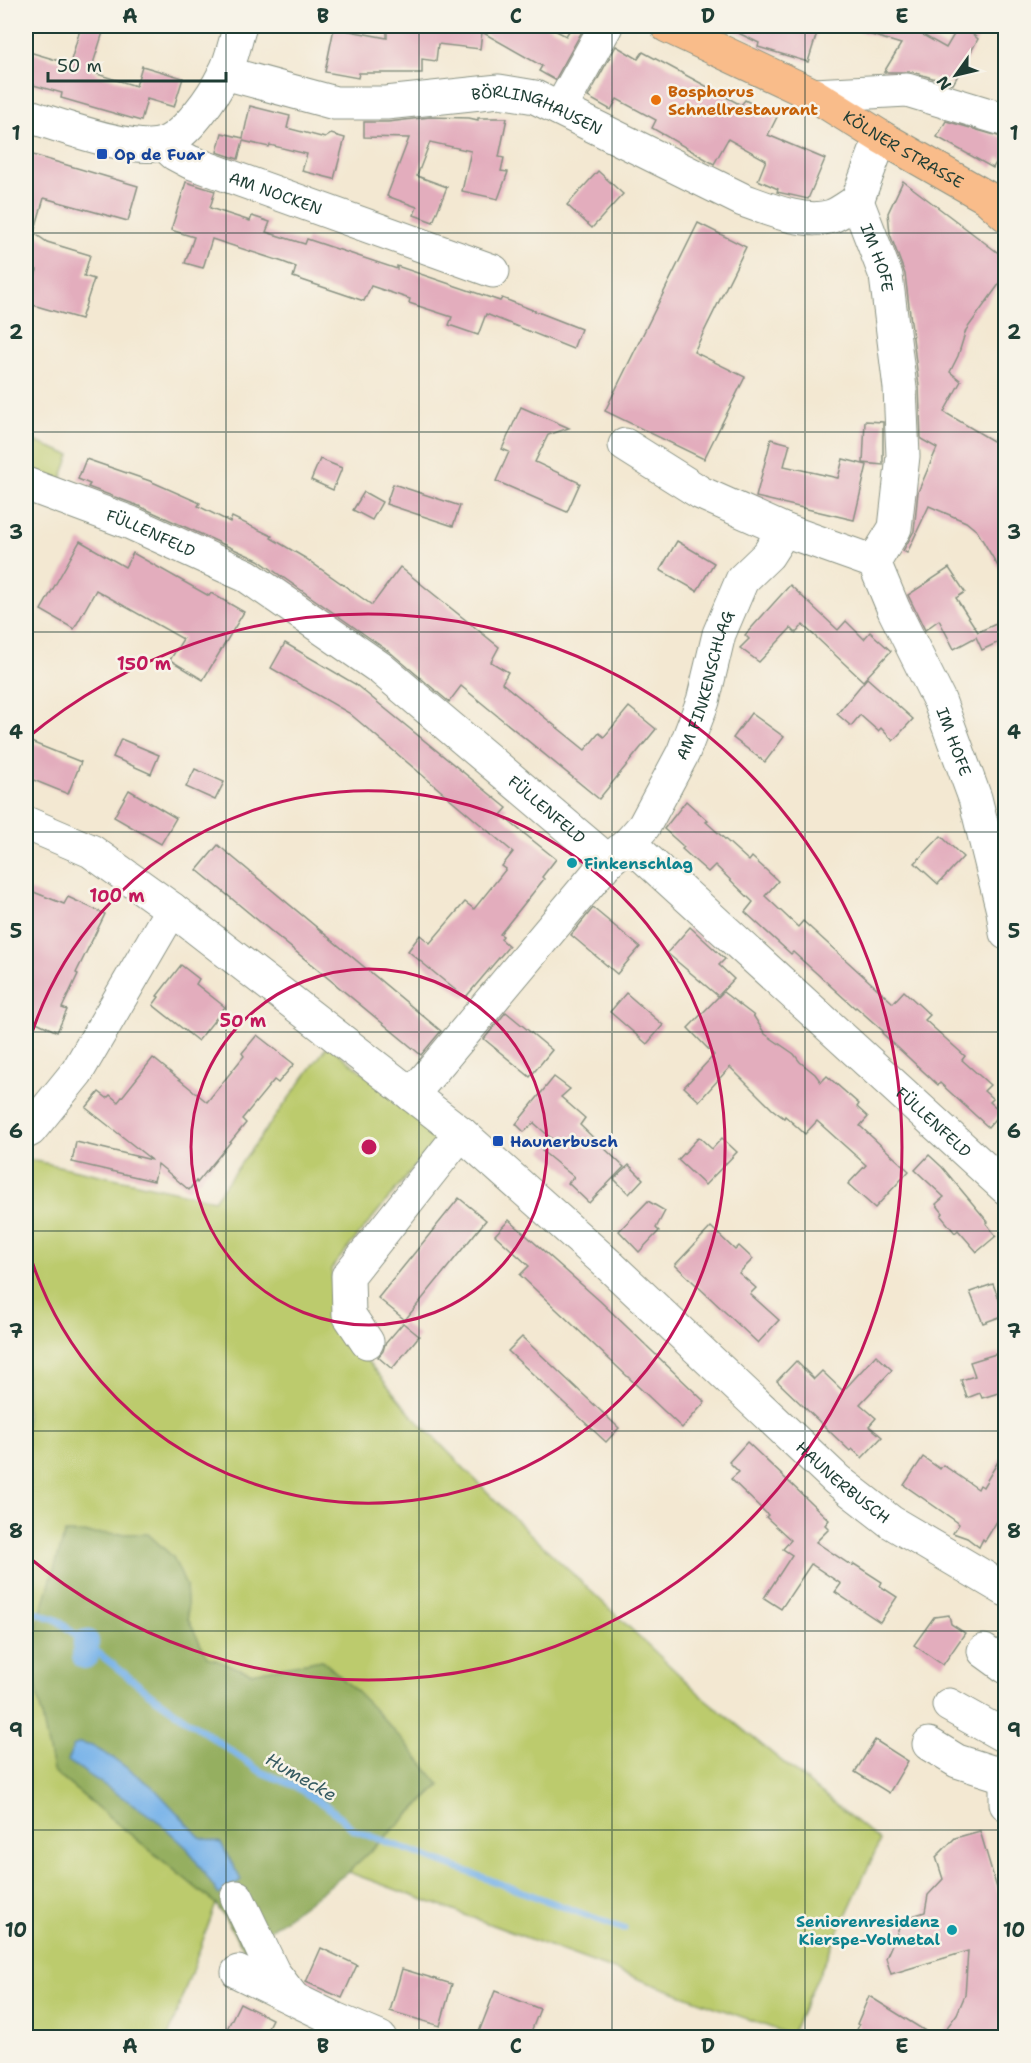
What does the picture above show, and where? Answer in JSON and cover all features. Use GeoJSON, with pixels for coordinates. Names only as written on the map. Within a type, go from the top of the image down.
{"type":"FeatureCollection","features":[{"type":"Feature","properties":{"kind":"main road","name":"KÖLNER STRASSE"},"geometry":{"type":"LineString","coordinates":[[667,26],[814,95],[881,137],[986,197],[1005,215]]}},
{"type":"Feature","properties":{"kind":"street"},"geometry":{"type":"LineString","coordinates":[[26,115],[106,139],[140,146],[165,144],[201,112],[225,73],[240,26]]}},
{"type":"Feature","properties":{"kind":"street"},"geometry":{"type":"LineString","coordinates":[[560,109],[606,26]]}},
{"type":"Feature","properties":{"kind":"street","name":"BÖRLINGHAUSEN"},"geometry":{"type":"LineString","coordinates":[[225,73],[335,103],[386,103],[498,91],[535,97],[743,200],[779,213],[815,218],[844,208]]}},
{"type":"Feature","properties":{"kind":"street"},"geometry":{"type":"LineString","coordinates":[[814,95],[907,90],[1005,120]]}},
{"type":"Feature","properties":{"kind":"street","name":"IM HOFE"},"geometry":{"type":"LineString","coordinates":[[881,137],[844,208],[886,276],[900,388],[903,456],[895,528],[874,562],[894,610],[939,700],[975,798],[1003,911],[1005,933]]}},
{"type":"Feature","properties":{"kind":"street","name":"AM NOCKEN"},"geometry":{"type":"LineString","coordinates":[[165,144],[175,154],[190,162],[493,271]]}},
{"type":"Feature","properties":{"kind":"street"},"geometry":{"type":"LineString","coordinates":[[625,445],[701,493],[783,530],[874,562]]}},
{"type":"Feature","properties":{"kind":"street","name":"FÜLLENFELD"},"geometry":{"type":"LineString","coordinates":[[26,484],[131,523],[247,576],[380,668],[618,852],[1005,1188]]}},
{"type":"Feature","properties":{"kind":"street","name":"AM FINKENSCHLAG"},"geometry":{"type":"LineString","coordinates":[[412,1095],[618,852],[644,826],[683,753],[703,701],[719,634],[741,580],[768,555],[783,530]]}},
{"type":"Feature","properties":{"kind":"street","name":"HAUNERBUSCH"},"geometry":{"type":"LineString","coordinates":[[26,823],[91,851],[172,909],[461,1133],[609,1265],[837,1480],[891,1522],[1005,1590]]}},
{"type":"Feature","properties":{"kind":"street"},"geometry":{"type":"LineString","coordinates":[[26,1132],[77,1072],[172,909]]}},
{"type":"Feature","properties":{"kind":"street"},"geometry":{"type":"LineString","coordinates":[[367,1342],[349,1315],[348,1276],[461,1133]]}},
{"type":"Feature","properties":{"kind":"street"},"geometry":{"type":"LineString","coordinates":[[949,1704],[1005,1737]]}},
{"type":"Feature","properties":{"kind":"street"},"geometry":{"type":"LineString","coordinates":[[929,1744],[957,1761],[1005,1783]]}},
{"type":"Feature","properties":{"kind":"street"},"geometry":{"type":"LineString","coordinates":[[237,1897],[273,1972],[295,2000]]}},
{"type":"Feature","properties":{"kind":"street"},"geometry":{"type":"LineString","coordinates":[[238,1972],[335,2019],[380,2037]]}},
{"type":"Feature","properties":{"kind":"green space"},"geometry":{"type":"Polygon","coordinates":[[[26,438],[70,455],[60,482],[26,471],[26,438]]]}},
{"type":"Feature","properties":{"kind":"green space"},"geometry":{"type":"Polygon","coordinates":[[[328,1045],[441,1134],[331,1269],[337,1324],[411,1414],[503,1508],[704,1698],[880,1841],[791,2035],[348,1872],[440,1786],[384,1720],[322,1660],[251,1673],[206,1657],[188,1619],[186,1586],[53,1771],[216,1904],[168,2037],[26,2037],[26,1159],[214,1200],[328,1045]]]}},
{"type":"Feature","properties":{"kind":"green space"},"geometry":{"type":"Polygon","coordinates":[[[65,1533],[148,1534],[173,1557],[186,1586],[188,1619],[207,1657],[251,1673],[322,1660],[384,1720],[440,1785],[348,1872],[244,1949],[216,1904],[53,1771],[29,1652],[65,1533]]]}},
{"type":"Feature","properties":{"kind":"water"},"geometry":{"type":"Polygon","coordinates":[[[80,1743],[92,1746],[113,1758],[153,1787],[200,1837],[221,1843],[241,1880],[219,1895],[187,1848],[155,1819],[68,1761],[73,1746],[80,1743]]]}},
{"type":"Feature","properties":{"kind":"building"},"geometry":{"type":"Polygon","coordinates":[[[81,26],[105,26],[91,70],[97,74],[136,86],[142,66],[183,78],[174,107],[147,99],[141,121],[61,98],[62,93],[26,83],[26,51],[70,64],[81,26]]]}},
{"type":"Feature","properties":{"kind":"building"},"geometry":{"type":"Polygon","coordinates":[[[387,26],[547,26],[566,36],[572,26],[585,26],[555,80],[539,71],[542,66],[482,32],[480,49],[438,44],[436,61],[422,59],[422,73],[359,73],[358,78],[325,72],[334,28],[387,38],[387,26]]]}},
{"type":"Feature","properties":{"kind":"building"},"geometry":{"type":"Polygon","coordinates":[[[724,26],[819,26],[808,62],[758,47],[759,43],[724,26]]]}},
{"type":"Feature","properties":{"kind":"building"},"geometry":{"type":"Polygon","coordinates":[[[856,26],[907,26],[946,48],[959,26],[963,26],[978,39],[953,84],[912,72],[884,72],[901,44],[855,30],[856,26]]]}},
{"type":"Feature","properties":{"kind":"building"},"geometry":{"type":"Polygon","coordinates":[[[616,46],[638,59],[643,52],[741,105],[745,100],[777,117],[768,135],[825,159],[808,199],[777,192],[778,189],[758,180],[766,160],[728,139],[714,164],[652,128],[656,120],[617,99],[611,110],[588,97],[616,46]]]}},
{"type":"Feature","properties":{"kind":"building"},"geometry":{"type":"Polygon","coordinates":[[[250,106],[290,116],[287,128],[325,138],[331,134],[345,138],[334,179],[302,171],[307,154],[270,145],[269,147],[243,141],[238,159],[217,152],[222,133],[243,138],[250,106]]]}},
{"type":"Feature","properties":{"kind":"building"},"geometry":{"type":"Polygon","coordinates":[[[430,117],[478,120],[478,118],[507,118],[499,157],[504,158],[501,171],[508,172],[498,199],[462,191],[471,151],[430,142],[417,176],[447,187],[433,222],[414,215],[417,207],[387,196],[409,138],[364,137],[364,122],[388,122],[430,117]]]}},
{"type":"Feature","properties":{"kind":"building"},"geometry":{"type":"Polygon","coordinates":[[[946,121],[1005,138],[1005,161],[999,157],[993,168],[937,137],[946,121]]]}},
{"type":"Feature","properties":{"kind":"building"},"geometry":{"type":"Polygon","coordinates":[[[26,153],[138,186],[128,221],[44,198],[34,233],[47,242],[90,255],[84,276],[94,279],[81,319],[26,303],[37,270],[26,267],[26,196],[30,181],[26,180],[26,153]]]}},
{"type":"Feature","properties":{"kind":"building"},"geometry":{"type":"Polygon","coordinates":[[[598,171],[623,194],[592,228],[567,205],[598,171]]]}},
{"type":"Feature","properties":{"kind":"building"},"geometry":{"type":"Polygon","coordinates":[[[903,181],[1005,258],[1005,276],[966,330],[950,372],[961,381],[944,412],[1005,448],[1005,578],[977,531],[966,522],[929,506],[907,553],[903,551],[914,531],[918,492],[937,448],[921,439],[919,386],[905,274],[890,234],[888,213],[903,181]]]}},
{"type":"Feature","properties":{"kind":"building"},"geometry":{"type":"Polygon","coordinates":[[[186,182],[215,191],[210,208],[250,221],[252,216],[270,222],[266,232],[305,244],[307,239],[397,269],[397,266],[500,301],[502,298],[581,329],[573,349],[486,314],[478,335],[449,325],[452,317],[409,303],[410,299],[371,286],[364,301],[293,277],[296,267],[212,239],[203,268],[185,263],[194,237],[171,230],[186,182]]]}},
{"type":"Feature","properties":{"kind":"building"},"geometry":{"type":"Polygon","coordinates":[[[698,223],[746,247],[694,352],[745,377],[704,459],[605,411],[698,223]]]}},
{"type":"Feature","properties":{"kind":"building"},"geometry":{"type":"Polygon","coordinates":[[[521,407],[569,428],[548,435],[535,462],[580,483],[567,512],[496,481],[509,452],[502,449],[521,407]]]}},
{"type":"Feature","properties":{"kind":"building"},"geometry":{"type":"Polygon","coordinates":[[[865,421],[883,422],[883,465],[863,463],[865,421]]]}},
{"type":"Feature","properties":{"kind":"building"},"geometry":{"type":"Polygon","coordinates":[[[771,439],[790,444],[784,466],[838,478],[843,459],[867,465],[854,520],[756,497],[771,439]]]}},
{"type":"Feature","properties":{"kind":"building"},"geometry":{"type":"Polygon","coordinates":[[[86,459],[150,481],[200,503],[198,506],[230,522],[232,517],[272,536],[271,538],[305,558],[372,605],[400,567],[499,647],[491,662],[508,672],[502,683],[585,750],[599,733],[604,737],[629,707],[656,729],[599,799],[461,686],[449,702],[391,653],[258,560],[139,506],[88,487],[90,484],[78,479],[86,459]]]}},
{"type":"Feature","properties":{"kind":"building"},"geometry":{"type":"Polygon","coordinates":[[[320,459],[342,468],[333,490],[311,480],[320,459]]]}},
{"type":"Feature","properties":{"kind":"building"},"geometry":{"type":"Polygon","coordinates":[[[393,484],[460,506],[453,526],[386,504],[393,484]]]}},
{"type":"Feature","properties":{"kind":"building"},"geometry":{"type":"Polygon","coordinates":[[[364,492],[382,502],[372,520],[353,510],[364,492]]]}},
{"type":"Feature","properties":{"kind":"building"},"geometry":{"type":"Polygon","coordinates":[[[80,541],[125,567],[133,553],[209,596],[211,593],[244,612],[203,680],[170,660],[183,639],[96,590],[74,629],[41,610],[80,541]]]}},
{"type":"Feature","properties":{"kind":"building"},"geometry":{"type":"Polygon","coordinates":[[[677,541],[714,563],[697,591],[660,570],[677,541]]]}},
{"type":"Feature","properties":{"kind":"building"},"geometry":{"type":"Polygon","coordinates":[[[949,568],[965,592],[956,598],[978,632],[1005,620],[1005,639],[982,650],[976,637],[954,649],[939,620],[925,630],[908,595],[949,568]]]}},
{"type":"Feature","properties":{"kind":"building"},"geometry":{"type":"Polygon","coordinates":[[[790,585],[838,630],[846,621],[864,639],[870,632],[891,651],[863,681],[803,625],[796,633],[791,628],[759,662],[740,648],[749,639],[745,635],[790,585]]]}},
{"type":"Feature","properties":{"kind":"building"},"geometry":{"type":"Polygon","coordinates":[[[285,643],[355,684],[507,808],[501,815],[556,859],[542,877],[544,879],[500,934],[503,936],[501,939],[509,946],[465,998],[408,951],[420,935],[430,943],[465,902],[474,909],[506,869],[502,866],[513,852],[349,713],[271,668],[285,643]]]}},
{"type":"Feature","properties":{"kind":"building"},"geometry":{"type":"Polygon","coordinates":[[[867,678],[913,719],[893,741],[881,728],[878,731],[860,715],[851,726],[837,714],[867,678]]]}},
{"type":"Feature","properties":{"kind":"building"},"geometry":{"type":"Polygon","coordinates":[[[751,713],[784,737],[765,762],[733,738],[751,713]]]}},
{"type":"Feature","properties":{"kind":"building"},"geometry":{"type":"Polygon","coordinates":[[[121,739],[159,755],[151,774],[113,757],[121,739]]]}},
{"type":"Feature","properties":{"kind":"building"},"geometry":{"type":"Polygon","coordinates":[[[26,740],[81,762],[68,794],[26,777],[26,740]]]}},
{"type":"Feature","properties":{"kind":"building"},"geometry":{"type":"Polygon","coordinates":[[[195,769],[224,782],[215,800],[186,787],[195,769]]]}},
{"type":"Feature","properties":{"kind":"building"},"geometry":{"type":"Polygon","coordinates":[[[129,790],[176,818],[161,844],[114,817],[129,790]]]}},
{"type":"Feature","properties":{"kind":"building"},"geometry":{"type":"Polygon","coordinates":[[[686,801],[749,861],[752,857],[778,881],[765,896],[798,927],[803,921],[893,1003],[904,991],[930,1015],[925,1020],[965,1056],[962,1060],[990,1085],[984,1091],[993,1099],[990,1102],[1001,1112],[988,1127],[940,1083],[938,1085],[856,1007],[793,952],[791,954],[745,912],[753,902],[715,865],[708,872],[682,849],[684,847],[664,829],[686,801]]]}},
{"type":"Feature","properties":{"kind":"building"},"geometry":{"type":"Polygon","coordinates":[[[941,836],[963,857],[938,884],[915,863],[941,836]]]}},
{"type":"Feature","properties":{"kind":"building"},"geometry":{"type":"Polygon","coordinates":[[[218,845],[441,1031],[421,1055],[197,870],[218,845]]]}},
{"type":"Feature","properties":{"kind":"building"},"geometry":{"type":"Polygon","coordinates":[[[26,889],[64,904],[68,897],[105,914],[76,973],[78,974],[62,1008],[67,1010],[57,1032],[26,1017],[26,889]]]}},
{"type":"Feature","properties":{"kind":"building"},"geometry":{"type":"Polygon","coordinates":[[[593,908],[640,947],[617,974],[571,935],[593,908]]]}},
{"type":"Feature","properties":{"kind":"building"},"geometry":{"type":"Polygon","coordinates":[[[690,927],[725,959],[719,965],[734,979],[718,996],[667,953],[690,927]]]}},
{"type":"Feature","properties":{"kind":"building"},"geometry":{"type":"Polygon","coordinates":[[[181,965],[199,979],[196,984],[225,1007],[198,1041],[153,1005],[159,997],[157,996],[181,965]]]}},
{"type":"Feature","properties":{"kind":"building"},"geometry":{"type":"Polygon","coordinates":[[[723,992],[753,1015],[765,1034],[794,1054],[821,1082],[827,1076],[859,1104],[857,1107],[868,1117],[860,1126],[909,1171],[875,1208],[848,1184],[866,1165],[817,1121],[805,1134],[785,1116],[784,1118],[772,1109],[730,1067],[699,1101],[684,1087],[714,1055],[688,1028],[723,992]]]}},
{"type":"Feature","properties":{"kind":"building"},"geometry":{"type":"Polygon","coordinates":[[[626,993],[663,1025],[647,1044],[610,1012],[626,993]]]}},
{"type":"Feature","properties":{"kind":"building"},"geometry":{"type":"Polygon","coordinates":[[[506,1012],[552,1050],[530,1077],[484,1039],[506,1012]]]}},
{"type":"Feature","properties":{"kind":"building"},"geometry":{"type":"Polygon","coordinates":[[[257,1035],[294,1064],[278,1083],[274,1080],[242,1119],[246,1123],[189,1190],[158,1164],[154,1181],[72,1162],[76,1142],[152,1160],[86,1108],[99,1092],[107,1098],[110,1095],[118,1102],[153,1058],[207,1102],[244,1056],[242,1053],[257,1035]]]}},
{"type":"Feature","properties":{"kind":"building"},"geometry":{"type":"Polygon","coordinates":[[[554,1077],[570,1089],[561,1097],[585,1118],[580,1125],[624,1167],[589,1203],[568,1183],[574,1177],[542,1151],[552,1139],[534,1123],[524,1132],[516,1124],[554,1077]]]}},
{"type":"Feature","properties":{"kind":"building"},"geometry":{"type":"Polygon","coordinates":[[[699,1137],[712,1149],[722,1138],[737,1152],[705,1185],[678,1160],[699,1137]]]}},
{"type":"Feature","properties":{"kind":"building"},"geometry":{"type":"Polygon","coordinates":[[[929,1155],[942,1167],[988,1222],[986,1223],[996,1236],[977,1252],[958,1230],[955,1233],[941,1216],[943,1213],[936,1204],[944,1197],[915,1170],[929,1155]]]}},
{"type":"Feature","properties":{"kind":"building"},"geometry":{"type":"Polygon","coordinates":[[[629,1165],[643,1179],[629,1194],[614,1179],[629,1165]]]}},
{"type":"Feature","properties":{"kind":"building"},"geometry":{"type":"Polygon","coordinates":[[[459,1198],[486,1220],[405,1320],[378,1298],[459,1198]]]}},
{"type":"Feature","properties":{"kind":"building"},"geometry":{"type":"Polygon","coordinates":[[[648,1201],[665,1211],[656,1228],[659,1231],[639,1252],[619,1231],[648,1201]]]}},
{"type":"Feature","properties":{"kind":"building"},"geometry":{"type":"Polygon","coordinates":[[[509,1220],[600,1301],[705,1402],[682,1428],[520,1275],[529,1266],[495,1235],[509,1220]]]}},
{"type":"Feature","properties":{"kind":"building"},"geometry":{"type":"Polygon","coordinates":[[[711,1227],[735,1250],[739,1246],[753,1259],[739,1273],[756,1288],[750,1294],[779,1320],[758,1343],[675,1265],[711,1227]]]}},
{"type":"Feature","properties":{"kind":"building"},"geometry":{"type":"Polygon","coordinates":[[[993,1284],[1005,1315],[983,1323],[970,1292],[993,1284]]]}},
{"type":"Feature","properties":{"kind":"building"},"geometry":{"type":"Polygon","coordinates":[[[403,1323],[419,1336],[392,1369],[378,1357],[385,1344],[403,1323]]]}},
{"type":"Feature","properties":{"kind":"building"},"geometry":{"type":"Polygon","coordinates":[[[522,1337],[619,1428],[606,1442],[508,1351],[522,1337]]]}},
{"type":"Feature","properties":{"kind":"building"},"geometry":{"type":"Polygon","coordinates":[[[999,1353],[1005,1374],[1005,1391],[982,1398],[980,1393],[967,1398],[961,1380],[975,1376],[970,1362],[999,1353]]]}},
{"type":"Feature","properties":{"kind":"building"},"geometry":{"type":"Polygon","coordinates":[[[876,1355],[892,1370],[860,1404],[876,1418],[869,1426],[882,1437],[862,1458],[852,1449],[850,1451],[777,1381],[796,1361],[814,1379],[822,1371],[843,1391],[876,1355]]]}},
{"type":"Feature","properties":{"kind":"building"},"geometry":{"type":"Polygon","coordinates":[[[747,1442],[829,1520],[825,1525],[829,1529],[816,1542],[852,1566],[854,1564],[882,1582],[880,1586],[897,1597],[880,1622],[835,1592],[841,1584],[811,1564],[781,1609],[764,1598],[792,1555],[783,1549],[791,1540],[731,1479],[739,1472],[729,1462],[747,1442]]]}},
{"type":"Feature","properties":{"kind":"building"},"geometry":{"type":"Polygon","coordinates":[[[1005,1450],[1005,1508],[979,1547],[967,1538],[953,1533],[959,1524],[957,1522],[904,1485],[923,1457],[940,1469],[943,1465],[978,1489],[980,1485],[983,1487],[1005,1450]]]}},
{"type":"Feature","properties":{"kind":"building"},"geometry":{"type":"Polygon","coordinates":[[[949,1615],[951,1624],[965,1633],[943,1665],[914,1645],[934,1617],[949,1615]]]}},
{"type":"Feature","properties":{"kind":"building"},"geometry":{"type":"Polygon","coordinates":[[[875,1740],[908,1761],[889,1793],[855,1772],[875,1740]]]}},
{"type":"Feature","properties":{"kind":"building","name":"Seniorenresidenz Kierspe-Volmetal"},"geometry":{"type":"Polygon","coordinates":[[[980,1831],[1005,1915],[1005,2028],[1001,2037],[940,2037],[957,2014],[965,1995],[968,1951],[891,1974],[886,1958],[903,1919],[925,1912],[928,1895],[943,1879],[936,1857],[955,1838],[980,1831]]]}},
{"type":"Feature","properties":{"kind":"building"},"geometry":{"type":"Polygon","coordinates":[[[321,1948],[357,1965],[342,1998],[306,1982],[321,1948]]]}},
{"type":"Feature","properties":{"kind":"building"},"geometry":{"type":"Polygon","coordinates":[[[402,1969],[452,1984],[440,2026],[390,2011],[402,1969]]]}},
{"type":"Feature","properties":{"kind":"building"},"geometry":{"type":"Polygon","coordinates":[[[495,1991],[540,2009],[529,2037],[477,2037],[495,1991]]]}},
{"type":"Feature","properties":{"kind":"building","name":"Seniorenresidenz Kierspe-Volmetal"},"geometry":{"type":"Polygon","coordinates":[[[869,1996],[935,2037],[854,2037],[869,1996]]]}},
{"type":"Feature","properties":{"kind":"building"},"geometry":{"type":"Polygon","coordinates":[[[240,2003],[272,2019],[263,2037],[223,2037],[240,2003]]]}},
{"type":"Feature","properties":{"kind":"waterway","name":"Humecke"},"geometry":{"type":"LineString","coordinates":[[26,1609],[57,1620],[150,1694],[261,1772],[295,1786],[332,1810],[354,1830],[624,1929]]}},
{"type":"Feature","properties":{"kind":"waterway"},"geometry":{"type":"LineString","coordinates":[[85,1656],[86,1642]]}},
{"type":"Feature","properties":{"kind":"place","name":"Bosphorus Schnellrestaurant"},"geometry":{"type":"Point","coordinates":[656,100]}},
{"type":"Feature","properties":{"kind":"place","name":"Op de Fuar"},"geometry":{"type":"Point","coordinates":[102,154]}},
{"type":"Feature","properties":{"kind":"place","name":"Finkenschlag"},"geometry":{"type":"Point","coordinates":[572,863]}},
{"type":"Feature","properties":{"kind":"place","name":"Haunerbusch"},"geometry":{"type":"Point","coordinates":[498,1141]}},
{"type":"Feature","properties":{"kind":"place","name":"Seniorenresidenz Kierspe-Volmetal"},"geometry":{"type":"Point","coordinates":[952,1930]}}]}
